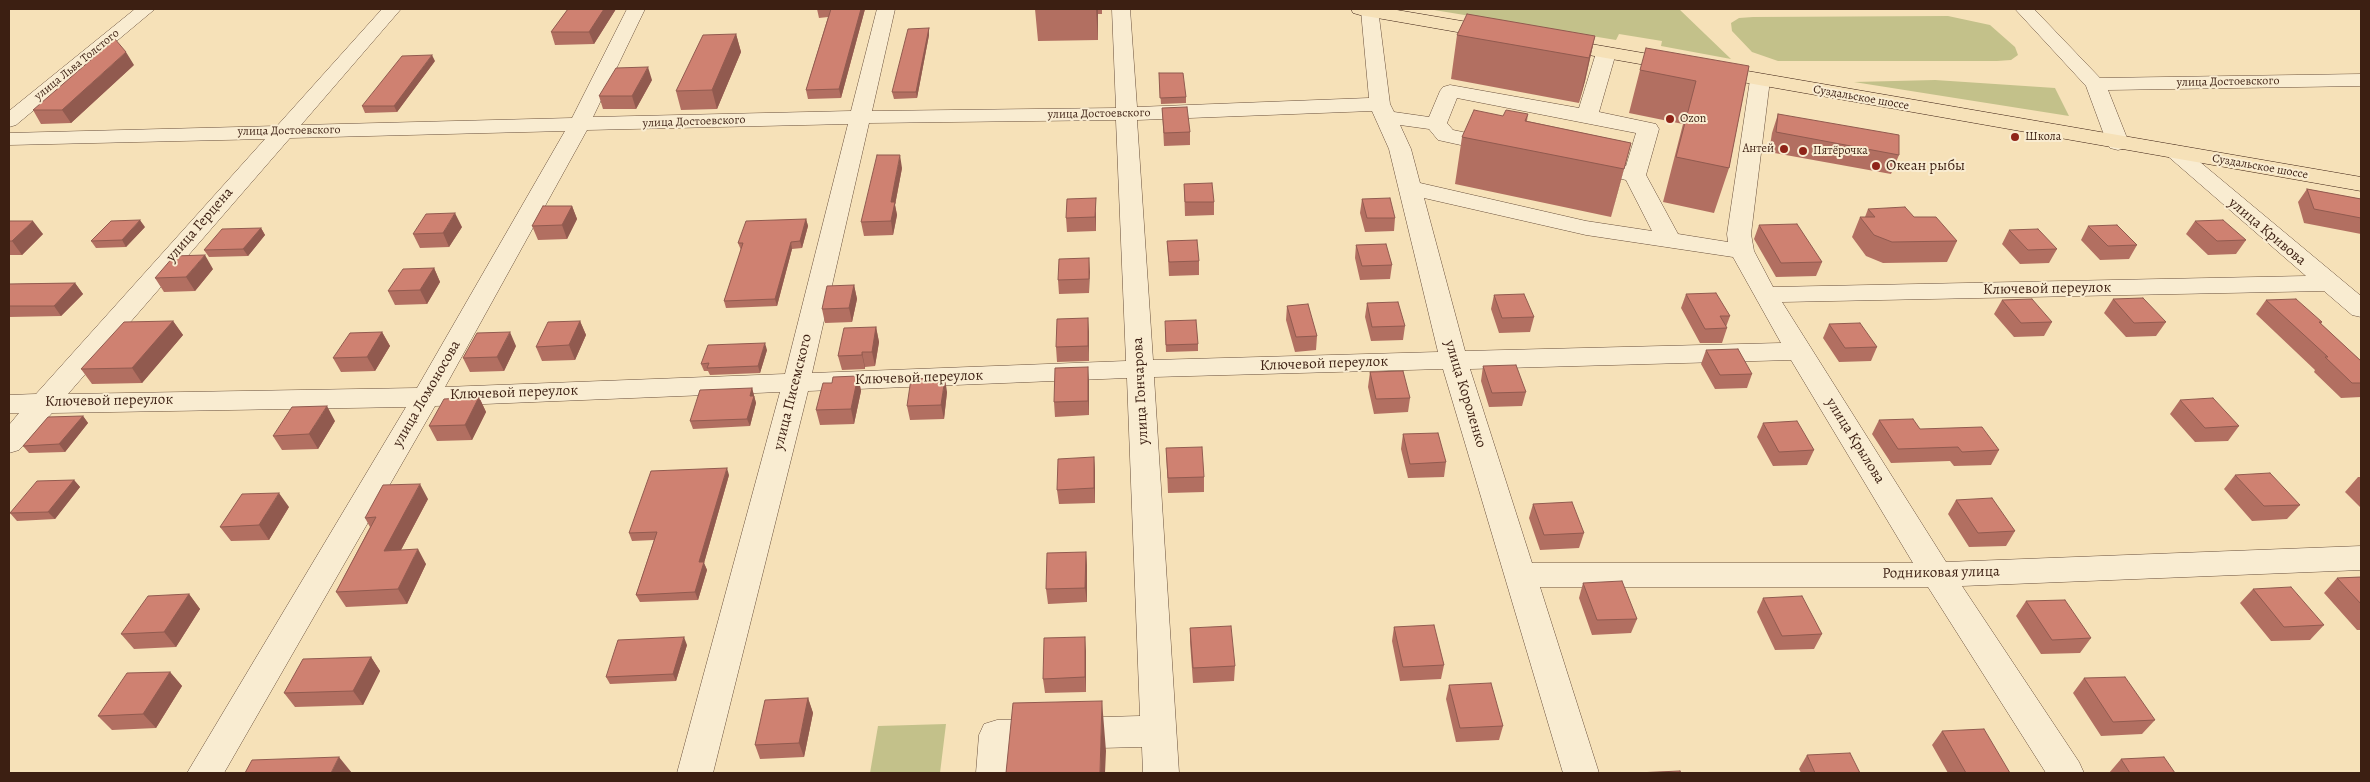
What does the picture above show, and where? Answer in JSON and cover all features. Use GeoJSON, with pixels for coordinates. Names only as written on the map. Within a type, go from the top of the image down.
{"type":"FeatureCollection","features":[{"type":"Feature","properties":{"kind":"main road","name":"Суздальское шоссе"},"geometry":{"type":"LineString","coordinates":[[1365,10],[2361,184]]}},
{"type":"Feature","properties":{"kind":"street","name":"улица Льва Толстого"},"geometry":{"type":"LineString","coordinates":[[9,121],[146,9]]}},
{"type":"Feature","properties":{"kind":"street","name":"улица Герцена"},"geometry":{"type":"LineString","coordinates":[[9,443],[283,130],[392,9]]}},
{"type":"Feature","properties":{"kind":"street","name":"улица Ломоносова"},"geometry":{"type":"LineString","coordinates":[[205,773],[426,396],[579,125],[636,9]]}},
{"type":"Feature","properties":{"kind":"street","name":"улица Писемского"},"geometry":{"type":"LineString","coordinates":[[695,773],[796,384],[858,117],[886,9]]}},
{"type":"Feature","properties":{"kind":"street","name":"улица Гончарова"},"geometry":{"type":"LineString","coordinates":[[1121,9],[1162,773]]}},
{"type":"Feature","properties":{"kind":"street"},"geometry":{"type":"LineString","coordinates":[[2024,9],[2095,84],[2118,143]]}},
{"type":"Feature","properties":{"kind":"street","name":"улица Короленко"},"geometry":{"type":"LineString","coordinates":[[1365,10],[1383,111],[1400,149],[1408,187],[1454,360],[1580,773]]}},
{"type":"Feature","properties":{"kind":"street"},"geometry":{"type":"LineString","coordinates":[[1587,116],[1606,53]]}},
{"type":"Feature","properties":{"kind":"street","name":"улица Крылова"},"geometry":{"type":"LineString","coordinates":[[1760,80],[1739,234],[1742,251],[1765,295],[1937,575],[2066,773]]}},
{"type":"Feature","properties":{"kind":"street","name":"улица Достоевского"},"geometry":{"type":"LineString","coordinates":[[2095,84],[2361,80]]}},
{"type":"Feature","properties":{"kind":"street"},"geometry":{"type":"LineString","coordinates":[[1520,150],[1446,135],[1436,124],[1450,91],[1648,129],[1635,175],[1669,240]]}},
{"type":"Feature","properties":{"kind":"street","name":"улица Достоевского"},"geometry":{"type":"LineString","coordinates":[[9,139],[283,130],[579,125],[858,117],[1383,111],[1436,124]]}},
{"type":"Feature","properties":{"kind":"street","name":"улица Кривова"},"geometry":{"type":"LineString","coordinates":[[2174,152],[2361,309]]}},
{"type":"Feature","properties":{"kind":"street"},"geometry":{"type":"LineString","coordinates":[[1566,160],[1635,175]]}},
{"type":"Feature","properties":{"kind":"street"},"geometry":{"type":"LineString","coordinates":[[1408,187],[1586,228],[1742,251]]}},
{"type":"Feature","properties":{"kind":"street","name":"Ключевой переулок"},"geometry":{"type":"LineString","coordinates":[[1765,295],[2328,283]]}},
{"type":"Feature","properties":{"kind":"street","name":"Ключевой переулок"},"geometry":{"type":"LineString","coordinates":[[9,404],[426,396],[796,384],[1140,369],[1800,351]]}},
{"type":"Feature","properties":{"kind":"street","name":"Родниковая улица"},"geometry":{"type":"LineString","coordinates":[[1520,575],[1937,575],[2361,558]]}},
{"type":"Feature","properties":{"kind":"street"},"geometry":{"type":"LineString","coordinates":[[994,773],[997,735],[1159,731]]}},
{"type":"Feature","properties":{"kind":"shaded area"},"geometry":{"type":"Polygon","coordinates":[[[1428,9],[1679,9],[1731,59],[1661,46],[1662,41],[1619,34],[1616,40],[1428,9]]]}},
{"type":"Feature","properties":{"kind":"shaded area"},"geometry":{"type":"Polygon","coordinates":[[[1948,16],[1990,25],[2015,47],[2018,55],[2011,60],[1997,61],[1778,61],[1752,52],[1732,31],[1731,23],[1739,18],[1753,17],[1948,16]]]}},
{"type":"Feature","properties":{"kind":"shaded area"},"geometry":{"type":"Polygon","coordinates":[[[1935,80],[2055,88],[2069,116],[1854,82],[1935,80]]]}},
{"type":"Feature","properties":{"kind":"shaded area"},"geometry":{"type":"Polygon","coordinates":[[[946,724],[940,773],[870,773],[878,726],[946,724]]]}},
{"type":"Feature","properties":{"kind":"building"},"geometry":{"type":"Polygon","coordinates":[[[568,9],[604,9],[589,32],[551,32],[568,9]]]}},
{"type":"Feature","properties":{"kind":"building"},"geometry":{"type":"Polygon","coordinates":[[[831,9],[861,9],[839,89],[806,90],[831,9]]]}},
{"type":"Feature","properties":{"kind":"building"},"geometry":{"type":"Polygon","coordinates":[[[1467,14],[1595,36],[1589,58],[1457,35],[1467,14]]]}},
{"type":"Feature","properties":{"kind":"building"},"geometry":{"type":"Polygon","coordinates":[[[929,28],[916,92],[892,92],[908,29],[929,28]]]}},
{"type":"Feature","properties":{"kind":"building"},"geometry":{"type":"Polygon","coordinates":[[[736,34],[712,90],[676,91],[703,35],[736,34]]]}},
{"type":"Feature","properties":{"kind":"building"},"geometry":{"type":"Polygon","coordinates":[[[115,39],[126,52],[62,110],[33,110],[115,39]]]}},
{"type":"Feature","properties":{"kind":"building"},"geometry":{"type":"Polygon","coordinates":[[[1646,48],[1749,66],[1729,168],[1676,157],[1696,81],[1640,70],[1646,48]]]}},
{"type":"Feature","properties":{"kind":"building"},"geometry":{"type":"Polygon","coordinates":[[[432,55],[394,106],[362,106],[402,56],[432,55]]]}},
{"type":"Feature","properties":{"kind":"building"},"geometry":{"type":"Polygon","coordinates":[[[648,67],[632,96],[599,96],[616,68],[648,67]]]}},
{"type":"Feature","properties":{"kind":"building"},"geometry":{"type":"Polygon","coordinates":[[[1159,73],[1183,73],[1186,97],[1160,98],[1159,73]]]}},
{"type":"Feature","properties":{"kind":"building"},"geometry":{"type":"Polygon","coordinates":[[[1187,107],[1190,132],[1164,133],[1162,108],[1187,107]]]}},
{"type":"Feature","properties":{"kind":"building"},"geometry":{"type":"Polygon","coordinates":[[[1474,110],[1503,116],[1506,110],[1528,114],[1525,121],[1631,143],[1624,169],[1462,137],[1474,110]]]}},
{"type":"Feature","properties":{"kind":"building"},"geometry":{"type":"Polygon","coordinates":[[[1778,114],[1899,135],[1899,155],[1776,132],[1778,114]]]}},
{"type":"Feature","properties":{"kind":"building"},"geometry":{"type":"Polygon","coordinates":[[[877,155],[900,155],[891,202],[895,202],[891,221],[861,222],[877,155]]]}},
{"type":"Feature","properties":{"kind":"building"},"geometry":{"type":"Polygon","coordinates":[[[1212,183],[1214,202],[1185,202],[1184,184],[1212,183]]]}},
{"type":"Feature","properties":{"kind":"building"},"geometry":{"type":"Polygon","coordinates":[[[2307,189],[2361,199],[2361,218],[2314,209],[2307,189]]]}},
{"type":"Feature","properties":{"kind":"building"},"geometry":{"type":"Polygon","coordinates":[[[1096,198],[1095,217],[1066,218],[1067,199],[1096,198]]]}},
{"type":"Feature","properties":{"kind":"building"},"geometry":{"type":"Polygon","coordinates":[[[1390,198],[1395,218],[1367,218],[1362,199],[1390,198]]]}},
{"type":"Feature","properties":{"kind":"building"},"geometry":{"type":"Polygon","coordinates":[[[543,206],[572,206],[562,225],[532,226],[543,206]]]}},
{"type":"Feature","properties":{"kind":"building"},"geometry":{"type":"Polygon","coordinates":[[[1905,207],[1914,217],[1936,217],[1957,241],[1892,242],[1874,235],[1860,217],[1875,217],[1868,209],[1905,207]]]}},
{"type":"Feature","properties":{"kind":"building"},"geometry":{"type":"Polygon","coordinates":[[[455,213],[443,233],[413,234],[426,214],[455,213]]]}},
{"type":"Feature","properties":{"kind":"building"},"geometry":{"type":"Polygon","coordinates":[[[806,219],[800,241],[791,242],[775,299],[724,301],[743,243],[738,243],[746,221],[806,219]]]}},
{"type":"Feature","properties":{"kind":"building"},"geometry":{"type":"Polygon","coordinates":[[[140,220],[122,240],[91,241],[111,221],[140,220]]]}},
{"type":"Feature","properties":{"kind":"building"},"geometry":{"type":"Polygon","coordinates":[[[2223,220],[2246,240],[2217,241],[2195,221],[2223,220]]]}},
{"type":"Feature","properties":{"kind":"building"},"geometry":{"type":"Polygon","coordinates":[[[9,221],[33,221],[12,241],[9,241],[9,221]]]}},
{"type":"Feature","properties":{"kind":"building"},"geometry":{"type":"Polygon","coordinates":[[[1797,224],[1822,262],[1781,263],[1759,225],[1797,224]]]}},
{"type":"Feature","properties":{"kind":"building"},"geometry":{"type":"Polygon","coordinates":[[[2117,225],[2137,245],[2108,246],[2088,226],[2117,225]]]}},
{"type":"Feature","properties":{"kind":"building"},"geometry":{"type":"Polygon","coordinates":[[[261,228],[243,249],[204,250],[222,229],[261,228]]]}},
{"type":"Feature","properties":{"kind":"building"},"geometry":{"type":"Polygon","coordinates":[[[2038,229],[2057,249],[2028,250],[2009,230],[2038,229]]]}},
{"type":"Feature","properties":{"kind":"building"},"geometry":{"type":"Polygon","coordinates":[[[1197,240],[1199,261],[1169,262],[1167,241],[1197,240]]]}},
{"type":"Feature","properties":{"kind":"building"},"geometry":{"type":"Polygon","coordinates":[[[1386,244],[1392,265],[1362,266],[1356,245],[1386,244]]]}},
{"type":"Feature","properties":{"kind":"building"},"geometry":{"type":"Polygon","coordinates":[[[205,255],[186,277],[155,278],[174,256],[205,255]]]}},
{"type":"Feature","properties":{"kind":"building"},"geometry":{"type":"Polygon","coordinates":[[[1089,258],[1089,279],[1058,280],[1059,259],[1089,258]]]}},
{"type":"Feature","properties":{"kind":"building"},"geometry":{"type":"Polygon","coordinates":[[[434,268],[420,290],[388,291],[403,269],[434,268]]]}},
{"type":"Feature","properties":{"kind":"building"},"geometry":{"type":"Polygon","coordinates":[[[75,283],[54,306],[9,306],[9,284],[75,283]]]}},
{"type":"Feature","properties":{"kind":"building"},"geometry":{"type":"Polygon","coordinates":[[[854,285],[849,308],[822,309],[827,286],[854,285]]]}},
{"type":"Feature","properties":{"kind":"building"},"geometry":{"type":"Polygon","coordinates":[[[1716,293],[1730,316],[1720,316],[1727,328],[1705,329],[1686,294],[1716,293]]]}},
{"type":"Feature","properties":{"kind":"building"},"geometry":{"type":"Polygon","coordinates":[[[1524,294],[1534,317],[1502,318],[1494,295],[1524,294]]]}},
{"type":"Feature","properties":{"kind":"building"},"geometry":{"type":"Polygon","coordinates":[[[2143,298],[2166,322],[2134,323],[2113,299],[2143,298]]]}},
{"type":"Feature","properties":{"kind":"building"},"geometry":{"type":"Polygon","coordinates":[[[2032,299],[2052,322],[2021,323],[2002,300],[2032,299]]]}},
{"type":"Feature","properties":{"kind":"building"},"geometry":{"type":"Polygon","coordinates":[[[2296,299],[2361,361],[2361,383],[2352,383],[2325,357],[2328,357],[2266,300],[2296,299]]]}},
{"type":"Feature","properties":{"kind":"building"},"geometry":{"type":"Polygon","coordinates":[[[1398,302],[1405,326],[1372,327],[1367,303],[1398,302]]]}},
{"type":"Feature","properties":{"kind":"building"},"geometry":{"type":"Polygon","coordinates":[[[1308,304],[1317,336],[1296,337],[1287,306],[1308,304]]]}},
{"type":"Feature","properties":{"kind":"building"},"geometry":{"type":"Polygon","coordinates":[[[1088,318],[1088,346],[1056,347],[1057,319],[1088,318]]]}},
{"type":"Feature","properties":{"kind":"building"},"geometry":{"type":"Polygon","coordinates":[[[1196,320],[1198,344],[1166,345],[1165,321],[1196,320]]]}},
{"type":"Feature","properties":{"kind":"building"},"geometry":{"type":"Polygon","coordinates":[[[173,321],[132,368],[81,369],[124,322],[173,321]]]}},
{"type":"Feature","properties":{"kind":"building"},"geometry":{"type":"Polygon","coordinates":[[[580,321],[569,345],[536,347],[548,322],[580,321]]]}},
{"type":"Feature","properties":{"kind":"building"},"geometry":{"type":"Polygon","coordinates":[[[1860,323],[1877,347],[1845,348],[1829,324],[1860,323]]]}},
{"type":"Feature","properties":{"kind":"building"},"geometry":{"type":"Polygon","coordinates":[[[876,327],[872,352],[862,352],[862,355],[838,356],[844,328],[876,327]]]}},
{"type":"Feature","properties":{"kind":"building"},"geometry":{"type":"Polygon","coordinates":[[[382,332],[367,357],[333,358],[350,333],[382,332]]]}},
{"type":"Feature","properties":{"kind":"building"},"geometry":{"type":"Polygon","coordinates":[[[510,332],[497,357],[463,358],[477,333],[510,332]]]}},
{"type":"Feature","properties":{"kind":"building"},"geometry":{"type":"Polygon","coordinates":[[[765,343],[758,366],[707,368],[709,363],[701,364],[708,345],[765,343]]]}},
{"type":"Feature","properties":{"kind":"building"},"geometry":{"type":"Polygon","coordinates":[[[1738,349],[1752,374],[1720,375],[1706,350],[1738,349]]]}},
{"type":"Feature","properties":{"kind":"building"},"geometry":{"type":"Polygon","coordinates":[[[1516,365],[1526,392],[1492,393],[1483,366],[1516,365]]]}},
{"type":"Feature","properties":{"kind":"building"},"geometry":{"type":"Polygon","coordinates":[[[1088,367],[1088,401],[1054,402],[1055,368],[1088,367]]]}},
{"type":"Feature","properties":{"kind":"building"},"geometry":{"type":"Polygon","coordinates":[[[1403,371],[1410,398],[1376,399],[1370,372],[1403,371]]]}},
{"type":"Feature","properties":{"kind":"building"},"geometry":{"type":"Polygon","coordinates":[[[858,376],[851,409],[816,410],[823,383],[832,383],[833,377],[858,376]]]}},
{"type":"Feature","properties":{"kind":"building"},"geometry":{"type":"Polygon","coordinates":[[[945,378],[941,405],[907,406],[911,379],[945,378]]]}},
{"type":"Feature","properties":{"kind":"building"},"geometry":{"type":"Polygon","coordinates":[[[752,388],[750,396],[754,396],[747,419],[690,421],[700,390],[752,388]]]}},
{"type":"Feature","properties":{"kind":"building"},"geometry":{"type":"Polygon","coordinates":[[[479,397],[465,425],[429,426],[444,399],[479,397]]]}},
{"type":"Feature","properties":{"kind":"building"},"geometry":{"type":"Polygon","coordinates":[[[2213,398],[2239,426],[2205,428],[2180,400],[2213,398]]]}},
{"type":"Feature","properties":{"kind":"building"},"geometry":{"type":"Polygon","coordinates":[[[327,406],[309,434],[273,436],[292,407],[327,406]]]}},
{"type":"Feature","properties":{"kind":"building"},"geometry":{"type":"Polygon","coordinates":[[[83,416],[59,444],[23,446],[48,417],[83,416]]]}},
{"type":"Feature","properties":{"kind":"building"},"geometry":{"type":"Polygon","coordinates":[[[1913,419],[1920,429],[1982,427],[1999,450],[1962,452],[1958,447],[1898,449],[1879,420],[1913,419]]]}},
{"type":"Feature","properties":{"kind":"building"},"geometry":{"type":"Polygon","coordinates":[[[1797,421],[1814,450],[1779,452],[1763,423],[1797,421]]]}},
{"type":"Feature","properties":{"kind":"building"},"geometry":{"type":"Polygon","coordinates":[[[1438,433],[1446,462],[1410,464],[1403,434],[1438,433]]]}},
{"type":"Feature","properties":{"kind":"building"},"geometry":{"type":"Polygon","coordinates":[[[1202,447],[1204,477],[1168,478],[1166,448],[1202,447]]]}},
{"type":"Feature","properties":{"kind":"building"},"geometry":{"type":"Polygon","coordinates":[[[1094,457],[1094,488],[1057,490],[1058,459],[1094,457]]]}},
{"type":"Feature","properties":{"kind":"building"},"geometry":{"type":"Polygon","coordinates":[[[727,468],[699,562],[704,562],[695,592],[636,595],[657,532],[629,533],[651,471],[727,468]]]}},
{"type":"Feature","properties":{"kind":"building"},"geometry":{"type":"Polygon","coordinates":[[[2270,473],[2300,505],[2264,506],[2235,475],[2270,473]]]}},
{"type":"Feature","properties":{"kind":"building"},"geometry":{"type":"Polygon","coordinates":[[[74,480],[48,512],[10,513],[37,481],[74,480]]]}},
{"type":"Feature","properties":{"kind":"building"},"geometry":{"type":"Polygon","coordinates":[[[420,484],[384,551],[418,549],[398,589],[336,592],[376,517],[365,518],[383,485],[420,484]]]}},
{"type":"Feature","properties":{"kind":"building"},"geometry":{"type":"Polygon","coordinates":[[[279,493],[259,525],[220,527],[242,494],[279,493]]]}},
{"type":"Feature","properties":{"kind":"building"},"geometry":{"type":"Polygon","coordinates":[[[1992,498],[2015,531],[1978,533],[1956,500],[1992,498]]]}},
{"type":"Feature","properties":{"kind":"building"},"geometry":{"type":"Polygon","coordinates":[[[1572,502],[1584,533],[1544,535],[1533,504],[1572,502]]]}},
{"type":"Feature","properties":{"kind":"building"},"geometry":{"type":"Polygon","coordinates":[[[1086,552],[1085,588],[1046,589],[1047,553],[1086,552]]]}},
{"type":"Feature","properties":{"kind":"building"},"geometry":{"type":"Polygon","coordinates":[[[2361,577],[2361,604],[2337,578],[2361,577]]]}},
{"type":"Feature","properties":{"kind":"building"},"geometry":{"type":"Polygon","coordinates":[[[1622,581],[1637,619],[1597,620],[1583,583],[1622,581]]]}},
{"type":"Feature","properties":{"kind":"building"},"geometry":{"type":"Polygon","coordinates":[[[2291,587],[2324,625],[2284,627],[2253,589],[2291,587]]]}},
{"type":"Feature","properties":{"kind":"building"},"geometry":{"type":"Polygon","coordinates":[[[189,594],[164,632],[121,634],[148,596],[189,594]]]}},
{"type":"Feature","properties":{"kind":"building"},"geometry":{"type":"Polygon","coordinates":[[[1802,596],[1822,634],[1782,636],[1763,598],[1802,596]]]}},
{"type":"Feature","properties":{"kind":"building"},"geometry":{"type":"Polygon","coordinates":[[[2065,600],[2091,638],[2052,640],[2026,601],[2065,600]]]}},
{"type":"Feature","properties":{"kind":"building"},"geometry":{"type":"Polygon","coordinates":[[[1434,625],[1444,665],[1403,667],[1394,627],[1434,625]]]}},
{"type":"Feature","properties":{"kind":"building"},"geometry":{"type":"Polygon","coordinates":[[[1231,626],[1235,666],[1193,668],[1190,628],[1231,626]]]}},
{"type":"Feature","properties":{"kind":"building"},"geometry":{"type":"Polygon","coordinates":[[[684,637],[673,674],[606,677],[618,640],[684,637]]]}},
{"type":"Feature","properties":{"kind":"building"},"geometry":{"type":"Polygon","coordinates":[[[1085,637],[1085,677],[1043,679],[1044,638],[1085,637]]]}},
{"type":"Feature","properties":{"kind":"building"},"geometry":{"type":"Polygon","coordinates":[[[371,657],[353,691],[284,693],[303,659],[371,657]]]}},
{"type":"Feature","properties":{"kind":"building"},"geometry":{"type":"Polygon","coordinates":[[[170,672],[143,714],[98,716],[127,673],[170,672]]]}},
{"type":"Feature","properties":{"kind":"building"},"geometry":{"type":"Polygon","coordinates":[[[2125,677],[2155,720],[2113,722],[2084,678],[2125,677]]]}},
{"type":"Feature","properties":{"kind":"building"},"geometry":{"type":"Polygon","coordinates":[[[1491,683],[1503,726],[1460,728],[1449,685],[1491,683]]]}},
{"type":"Feature","properties":{"kind":"building"},"geometry":{"type":"Polygon","coordinates":[[[808,698],[799,743],[755,745],[765,700],[808,698]]]}},
{"type":"Feature","properties":{"kind":"building"},"geometry":{"type":"Polygon","coordinates":[[[1102,701],[1100,773],[1006,773],[1013,703],[1102,701]]]}},
{"type":"Feature","properties":{"kind":"building"},"geometry":{"type":"Polygon","coordinates":[[[1984,729],[2010,773],[1966,773],[1942,731],[1984,729]]]}},
{"type":"Feature","properties":{"kind":"building"},"geometry":{"type":"Polygon","coordinates":[[[1850,753],[1860,773],[1815,773],[1807,755],[1850,753]]]}},
{"type":"Feature","properties":{"kind":"building"},"geometry":{"type":"Polygon","coordinates":[[[339,757],[331,773],[245,773],[252,760],[339,757]]]}},
{"type":"Feature","properties":{"kind":"building"},"geometry":{"type":"Polygon","coordinates":[[[2164,757],[2175,773],[2130,773],[2121,759],[2164,757]]]}},
{"type":"Feature","properties":{"kind":"building"},"geometry":{"type":"Polygon","coordinates":[[[1680,771],[1681,773],[1636,773],[1680,771]]]}},
{"type":"Feature","properties":{"kind":"place","name":"Ozon"},"geometry":{"type":"Point","coordinates":[1670,119]}},
{"type":"Feature","properties":{"kind":"place","name":"Школа"},"geometry":{"type":"Point","coordinates":[2015,137]}},
{"type":"Feature","properties":{"kind":"place","name":"Антей"},"geometry":{"type":"Point","coordinates":[1784,149]}},
{"type":"Feature","properties":{"kind":"place","name":"Пятёрочка"},"geometry":{"type":"Point","coordinates":[1803,151]}},
{"type":"Feature","properties":{"kind":"place","name":"Океан рыбы"},"geometry":{"type":"Point","coordinates":[1876,166]}}]}
